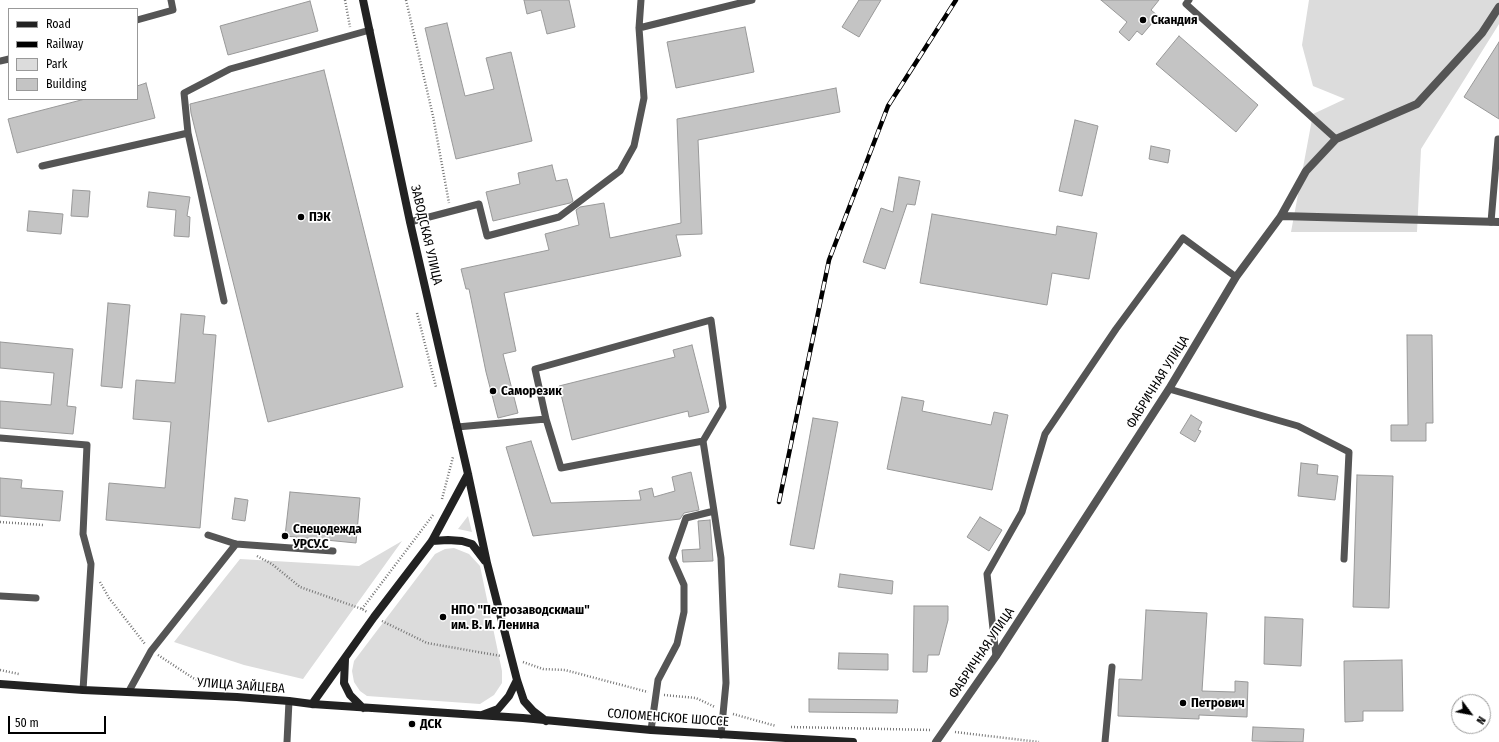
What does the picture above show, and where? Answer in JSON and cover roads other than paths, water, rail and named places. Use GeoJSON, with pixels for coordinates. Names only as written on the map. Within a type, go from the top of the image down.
{"type":"FeatureCollection","features":[{"type":"Feature","properties":{"kind":"main road","name":"ЗАВОДСКАЯ УЛИЦА"},"geometry":{"type":"LineString","coordinates":[[363,0],[410,222],[458,427],[487,563],[511,658],[524,701],[533,711],[546,721]]}},
{"type":"Feature","properties":{"kind":"main road"},"geometry":{"type":"LineString","coordinates":[[312,704],[374,617],[432,541],[468,474]]}},
{"type":"Feature","properties":{"kind":"main road"},"geometry":{"type":"LineString","coordinates":[[432,541],[462,541],[472,544],[487,563]]}},
{"type":"Feature","properties":{"kind":"main road"},"geometry":{"type":"LineString","coordinates":[[345,658],[344,683],[350,695],[363,708]]}},
{"type":"Feature","properties":{"kind":"main road"},"geometry":{"type":"LineString","coordinates":[[480,716],[498,709],[510,696],[517,680]]}},
{"type":"Feature","properties":{"kind":"main road","name":"УЛИЦА ЗАЙЦЕВА"},"geometry":{"type":"LineString","coordinates":[[0,684],[289,701],[480,716]]}},
{"type":"Feature","properties":{"kind":"main road","name":"СОЛОМЕНСКОЕ ШОССЕ"},"geometry":{"type":"LineString","coordinates":[[480,716],[721,735],[853,742]]}},
{"type":"Feature","properties":{"kind":"street"},"geometry":{"type":"LineString","coordinates":[[1336,139],[1417,104],[1482,33],[1499,7]]}},
{"type":"Feature","properties":{"kind":"street","name":"ФАБРИЧНАЯ УЛИЦА"},"geometry":{"type":"LineString","coordinates":[[936,742],[996,656],[1169,389],[1236,277],[1281,216],[1306,171],[1336,139]]}},
{"type":"Feature","properties":{"kind":"street"},"geometry":{"type":"LineString","coordinates":[[1281,216],[1495,222]]}},
{"type":"Feature","properties":{"kind":"lane"},"geometry":{"type":"LineString","coordinates":[[138,20],[173,10],[171,0]]}},
{"type":"Feature","properties":{"kind":"lane"},"geometry":{"type":"LineString","coordinates":[[410,222],[479,204],[487,236],[559,217],[620,171],[634,146],[644,98],[639,28],[641,0]]}},
{"type":"Feature","properties":{"kind":"lane"},"geometry":{"type":"LineString","coordinates":[[639,28],[752,0]]}},
{"type":"Feature","properties":{"kind":"lane"},"geometry":{"type":"LineString","coordinates":[[1189,0],[1186,4],[1336,139]]}},
{"type":"Feature","properties":{"kind":"lane"},"geometry":{"type":"LineString","coordinates":[[224,301],[188,133],[184,92],[230,69],[370,30]]}},
{"type":"Feature","properties":{"kind":"lane"},"geometry":{"type":"LineString","coordinates":[[42,166],[188,133]]}},
{"type":"Feature","properties":{"kind":"lane"},"geometry":{"type":"LineString","coordinates":[[1495,222],[1499,138]]}},
{"type":"Feature","properties":{"kind":"lane"},"geometry":{"type":"LineString","coordinates":[[996,656],[987,574],[1022,512],[1045,434],[1116,329],[1183,238],[1236,277]]}},
{"type":"Feature","properties":{"kind":"lane"},"geometry":{"type":"LineString","coordinates":[[703,441],[561,468],[546,419],[534,369],[711,320],[723,407],[703,441],[721,558],[726,683],[722,711],[721,735]]}},
{"type":"Feature","properties":{"kind":"lane"},"geometry":{"type":"LineString","coordinates":[[1169,389],[1298,426],[1349,452],[1344,559]]}},
{"type":"Feature","properties":{"kind":"lane"},"geometry":{"type":"LineString","coordinates":[[458,427],[546,419]]}},
{"type":"Feature","properties":{"kind":"lane"},"geometry":{"type":"LineString","coordinates":[[0,438],[87,445],[82,534],[91,564],[83,690]]}},
{"type":"Feature","properties":{"kind":"lane"},"geometry":{"type":"LineString","coordinates":[[652,730],[658,680],[677,644],[684,612],[684,585],[672,558],[686,518],[714,511]]}},
{"type":"Feature","properties":{"kind":"lane"},"geometry":{"type":"LineString","coordinates":[[208,535],[236,544],[333,551]]}},
{"type":"Feature","properties":{"kind":"lane"},"geometry":{"type":"LineString","coordinates":[[129,691],[151,651],[236,544]]}},
{"type":"Feature","properties":{"kind":"lane"},"geometry":{"type":"LineString","coordinates":[[0,596],[36,598]]}},
{"type":"Feature","properties":{"kind":"lane"},"geometry":{"type":"LineString","coordinates":[[1105,742],[1112,667]]}},
{"type":"Feature","properties":{"kind":"lane"},"geometry":{"type":"LineString","coordinates":[[287,742],[289,701]]}},
{"type":"Feature","properties":{"kind":"railway"},"geometry":{"type":"LineString","coordinates":[[779,502],[829,260],[888,106],[956,0]]}},
{"type":"Feature","properties":{"kind":"place","name":"Скандия"},"geometry":{"type":"Point","coordinates":[1143,20]}},
{"type":"Feature","properties":{"kind":"place","name":"ПЭК"},"geometry":{"type":"Point","coordinates":[301,217]}},
{"type":"Feature","properties":{"kind":"place","name":"Саморезик"},"geometry":{"type":"Point","coordinates":[493,391]}},
{"type":"Feature","properties":{"kind":"place","name":"Спецодежда УРСУ.С"},"geometry":{"type":"Point","coordinates":[285,536]}},
{"type":"Feature","properties":{"kind":"place","name":"НПО \"Петрозаводскмаш\" им. В. И. Ленина"},"geometry":{"type":"Point","coordinates":[443,617]}},
{"type":"Feature","properties":{"kind":"place","name":"Петрович"},"geometry":{"type":"Point","coordinates":[1183,703]}},
{"type":"Feature","properties":{"kind":"place","name":"ДСК"},"geometry":{"type":"Point","coordinates":[412,724]}}]}
